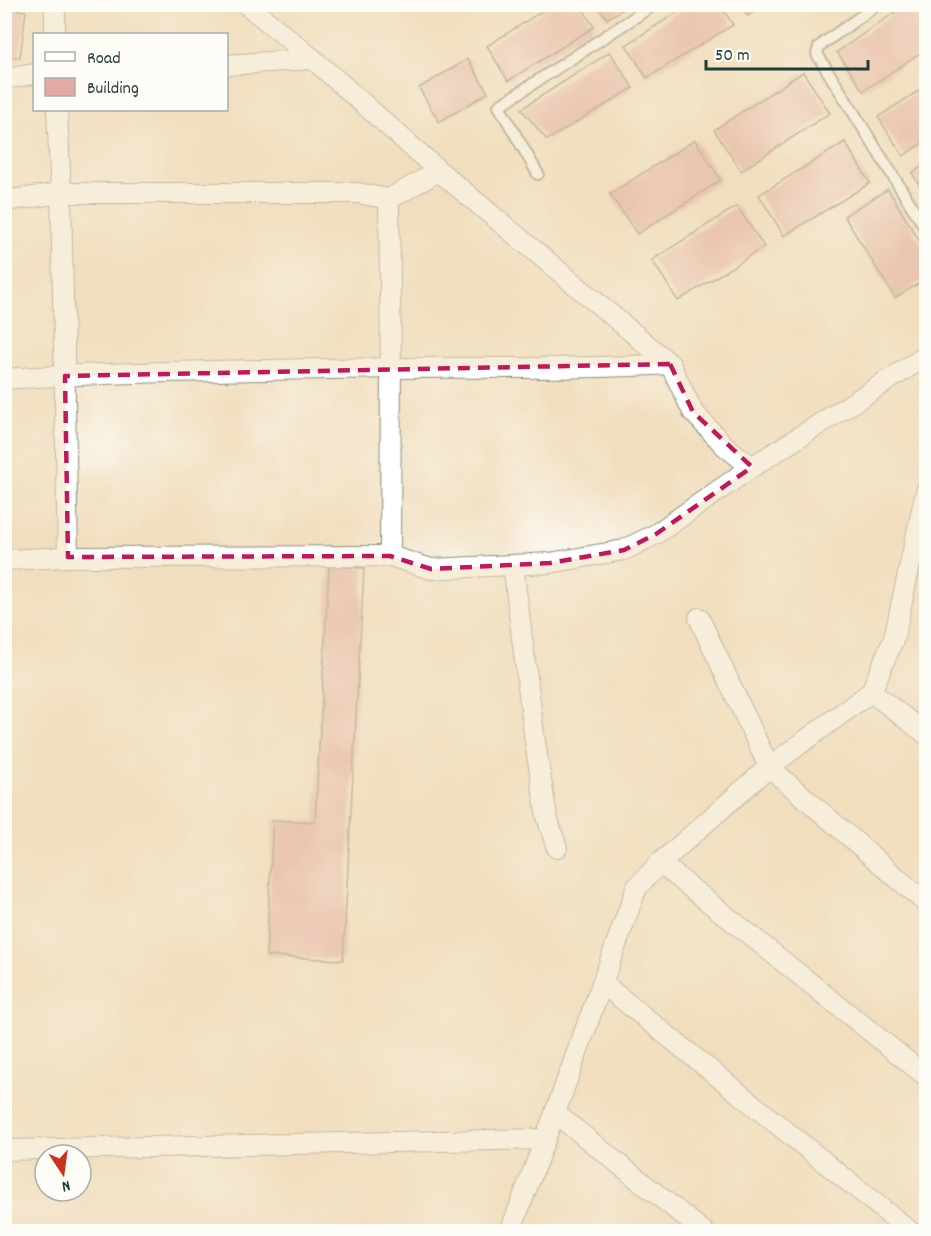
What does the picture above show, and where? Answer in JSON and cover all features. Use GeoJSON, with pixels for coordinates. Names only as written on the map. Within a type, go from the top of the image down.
{"type":"FeatureCollection","features":[{"type":"Feature","properties":{"kind":"street"},"geometry":{"type":"LineString","coordinates":[[55,4],[55,33]]}},
{"type":"Feature","properties":{"kind":"street"},"geometry":{"type":"LineString","coordinates":[[246,4],[670,364],[693,412],[725,446],[752,467]]}},
{"type":"Feature","properties":{"kind":"street"},"geometry":{"type":"LineString","coordinates":[[228,65],[313,59]]}},
{"type":"Feature","properties":{"kind":"street"},"geometry":{"type":"LineString","coordinates":[[4,79],[33,74]]}},
{"type":"Feature","properties":{"kind":"street"},"geometry":{"type":"LineString","coordinates":[[57,111],[61,193],[68,557]]}},
{"type":"Feature","properties":{"kind":"street"},"geometry":{"type":"LineString","coordinates":[[4,201],[61,193],[357,193],[389,199],[440,171]]}},
{"type":"Feature","properties":{"kind":"street"},"geometry":{"type":"LineString","coordinates":[[389,199],[390,556]]}},
{"type":"Feature","properties":{"kind":"street"},"geometry":{"type":"LineString","coordinates":[[4,560],[68,557],[390,556],[430,570],[561,561],[624,550],[656,534],[752,467],[927,356]]}},
{"type":"Feature","properties":{"kind":"street"},"geometry":{"type":"LineString","coordinates":[[4,379],[391,368],[610,368],[670,364]]}},
{"type":"Feature","properties":{"kind":"street"},"geometry":{"type":"LineString","coordinates":[[510,1232],[637,887],[660,863],[769,767],[871,692],[894,638],[927,491]]}},
{"type":"Feature","properties":{"kind":"street"},"geometry":{"type":"LineString","coordinates":[[513,565],[537,753],[547,817],[557,848]]}},
{"type":"Feature","properties":{"kind":"street"},"geometry":{"type":"LineString","coordinates":[[699,618],[769,767],[927,903]]}},
{"type":"Feature","properties":{"kind":"street"},"geometry":{"type":"LineString","coordinates":[[871,692],[927,734]]}},
{"type":"Feature","properties":{"kind":"street"},"geometry":{"type":"LineString","coordinates":[[660,863],[927,1076]]}},
{"type":"Feature","properties":{"kind":"street"},"geometry":{"type":"LineString","coordinates":[[602,983],[911,1232]]}},
{"type":"Feature","properties":{"kind":"street"},"geometry":{"type":"LineString","coordinates":[[555,1113],[704,1232]]}},
{"type":"Feature","properties":{"kind":"street"},"geometry":{"type":"LineString","coordinates":[[4,1150],[544,1139]]}},
{"type":"Feature","properties":{"kind":"lane"},"geometry":{"type":"LineString","coordinates":[[538,174],[499,106],[655,4]]}},
{"type":"Feature","properties":{"kind":"lane"},"geometry":{"type":"LineString","coordinates":[[878,4],[825,42],[819,47],[817,54],[927,230]]}},
{"type":"Feature","properties":{"kind":"highlighted area"},"geometry":{"type":"Polygon","coordinates":[[[670,364],[693,412],[752,467],[656,534],[624,550],[550,563],[431,569],[390,556],[68,557],[65,376],[670,364]]]}},
{"type":"Feature","properties":{"kind":"building"},"geometry":{"type":"Polygon","coordinates":[[[553,4],[580,4],[594,27],[508,81],[487,46],[553,4]]]}},
{"type":"Feature","properties":{"kind":"building"},"geometry":{"type":"Polygon","coordinates":[[[597,4],[631,4],[607,19],[597,4]]]}},
{"type":"Feature","properties":{"kind":"building"},"geometry":{"type":"Polygon","coordinates":[[[690,4],[720,4],[733,25],[647,78],[626,45],[690,4]]]}},
{"type":"Feature","properties":{"kind":"building"},"geometry":{"type":"Polygon","coordinates":[[[741,4],[766,4],[748,16],[741,4]]]}},
{"type":"Feature","properties":{"kind":"building"},"geometry":{"type":"Polygon","coordinates":[[[907,4],[921,4],[926,12],[926,49],[863,91],[837,52],[907,4]]]}},
{"type":"Feature","properties":{"kind":"building"},"geometry":{"type":"Polygon","coordinates":[[[4,8],[26,11],[20,58],[4,57],[4,8]]]}},
{"type":"Feature","properties":{"kind":"building"},"geometry":{"type":"Polygon","coordinates":[[[610,52],[633,88],[547,140],[521,109],[610,52]]]}},
{"type":"Feature","properties":{"kind":"building"},"geometry":{"type":"Polygon","coordinates":[[[468,59],[488,93],[439,122],[419,88],[468,59]]]}},
{"type":"Feature","properties":{"kind":"building"},"geometry":{"type":"Polygon","coordinates":[[[803,72],[830,113],[741,171],[714,130],[803,72]]]}},
{"type":"Feature","properties":{"kind":"building"},"geometry":{"type":"Polygon","coordinates":[[[926,86],[926,141],[903,156],[878,117],[926,86]]]}},
{"type":"Feature","properties":{"kind":"building"},"geometry":{"type":"Polygon","coordinates":[[[695,140],[721,180],[637,234],[610,194],[695,140]]]}},
{"type":"Feature","properties":{"kind":"building"},"geometry":{"type":"Polygon","coordinates":[[[845,142],[870,183],[784,236],[759,195],[845,142]]]}},
{"type":"Feature","properties":{"kind":"building"},"geometry":{"type":"Polygon","coordinates":[[[926,164],[926,196],[912,173],[926,164]]]}},
{"type":"Feature","properties":{"kind":"building"},"geometry":{"type":"Polygon","coordinates":[[[888,189],[926,252],[926,265],[923,267],[926,279],[895,298],[844,216],[888,189]]]}},
{"type":"Feature","properties":{"kind":"building"},"geometry":{"type":"Polygon","coordinates":[[[737,206],[764,247],[678,301],[652,260],[737,206]]]}},
{"type":"Feature","properties":{"kind":"building"},"geometry":{"type":"Polygon","coordinates":[[[329,566],[364,568],[343,960],[266,956],[273,820],[315,822],[329,566]]]}}]}
